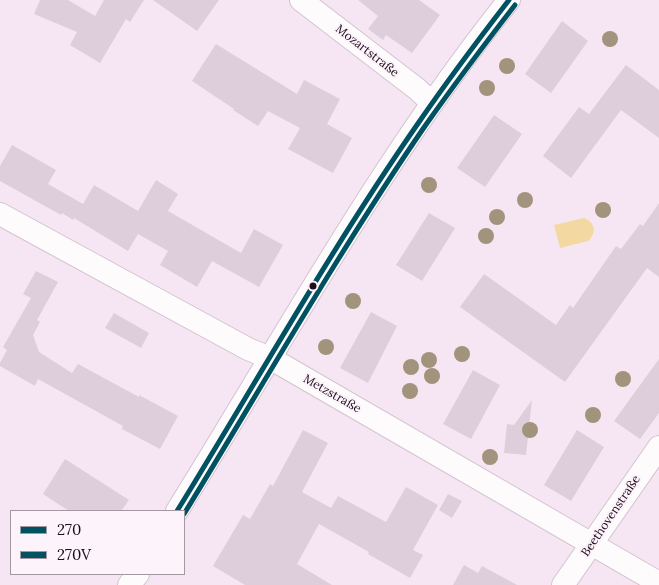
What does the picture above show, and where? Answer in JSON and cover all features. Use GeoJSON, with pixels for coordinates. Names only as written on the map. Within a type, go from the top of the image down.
{"type":"FeatureCollection","features":[{"type":"Feature","properties":{"kind":"street","name":"Mozartstraße"},"geometry":{"type":"LineString","coordinates":[[301,0],[432,103]]}},
{"type":"Feature","properties":{"kind":"street"},"geometry":{"type":"LineString","coordinates":[[178,510],[362,209],[432,103],[509,0]]}},
{"type":"Feature","properties":{"kind":"street","name":"Metzstraße"},"geometry":{"type":"LineString","coordinates":[[0,214],[248,349],[270,358],[659,583]]}},
{"type":"Feature","properties":{"kind":"street","name":"Beethovenstraße"},"geometry":{"type":"LineString","coordinates":[[564,585],[659,446]]}},
{"type":"Feature","properties":{"kind":"street"},"geometry":{"type":"LineString","coordinates":[[129,585],[137,575]]}},
{"type":"Feature","properties":{"kind":"shaded area"},"geometry":{"type":"Polygon","coordinates":[[[584,218],[591,222],[594,228],[591,238],[588,241],[560,248],[554,225],[584,218]]]}},
{"type":"Feature","properties":{"kind":"building"},"geometry":{"type":"Polygon","coordinates":[[[40,0],[68,0],[95,16],[104,0],[144,0],[130,22],[126,19],[100,63],[70,45],[77,32],[34,14],[40,0]]]}},
{"type":"Feature","properties":{"kind":"building"},"geometry":{"type":"Polygon","coordinates":[[[153,0],[219,0],[197,31],[153,0]]]}},
{"type":"Feature","properties":{"kind":"building"},"geometry":{"type":"Polygon","coordinates":[[[358,0],[419,0],[440,15],[412,53],[386,35],[383,40],[368,29],[378,16],[358,0]]]}},
{"type":"Feature","properties":{"kind":"building"},"geometry":{"type":"Polygon","coordinates":[[[562,21],[588,41],[551,93],[525,74],[562,21]]]}},
{"type":"Feature","properties":{"kind":"building"},"geometry":{"type":"Polygon","coordinates":[[[216,44],[297,94],[304,80],[340,99],[327,124],[352,138],[333,173],[288,149],[300,128],[268,111],[258,126],[192,81],[216,44]]]}},
{"type":"Feature","properties":{"kind":"building"},"geometry":{"type":"Polygon","coordinates":[[[626,65],[659,90],[659,138],[621,110],[571,178],[543,156],[579,107],[589,114],[626,65]]]}},
{"type":"Feature","properties":{"kind":"building"},"geometry":{"type":"Polygon","coordinates":[[[494,115],[522,134],[485,187],[457,168],[494,115]]]}},
{"type":"Feature","properties":{"kind":"building"},"geometry":{"type":"Polygon","coordinates":[[[12,145],[56,170],[48,184],[83,204],[94,185],[138,211],[156,180],[178,194],[168,211],[241,253],[254,229],[283,245],[259,287],[212,261],[197,287],[160,265],[168,251],[138,234],[128,251],[74,218],[73,220],[62,213],[61,215],[0,181],[0,166],[12,145]]]}},
{"type":"Feature","properties":{"kind":"building"},"geometry":{"type":"Polygon","coordinates":[[[659,203],[659,277],[647,268],[565,382],[460,307],[484,274],[556,325],[570,305],[573,308],[616,246],[621,249],[640,224],[643,226],[659,203]]]}},
{"type":"Feature","properties":{"kind":"building"},"geometry":{"type":"Polygon","coordinates":[[[429,213],[455,228],[422,281],[396,265],[429,213]]]}},
{"type":"Feature","properties":{"kind":"building"},"geometry":{"type":"Polygon","coordinates":[[[36,271],[58,282],[37,320],[40,322],[33,335],[39,352],[72,373],[78,364],[178,416],[160,449],[122,429],[123,426],[38,379],[35,386],[0,366],[7,350],[3,347],[31,298],[23,294],[36,271]]]}},
{"type":"Feature","properties":{"kind":"building"},"geometry":{"type":"Polygon","coordinates":[[[371,312],[397,326],[368,383],[340,368],[371,312]]]}},
{"type":"Feature","properties":{"kind":"building"},"geometry":{"type":"Polygon","coordinates":[[[114,313],[149,333],[141,348],[105,328],[114,313]]]}},
{"type":"Feature","properties":{"kind":"building"},"geometry":{"type":"Polygon","coordinates":[[[659,359],[659,413],[640,439],[614,421],[659,359]]]}},
{"type":"Feature","properties":{"kind":"building"},"geometry":{"type":"Polygon","coordinates":[[[473,370],[500,385],[471,439],[443,424],[473,370]]]}},
{"type":"Feature","properties":{"kind":"building"},"geometry":{"type":"Polygon","coordinates":[[[532,400],[526,455],[504,453],[507,424],[514,425],[532,400]]]}},
{"type":"Feature","properties":{"kind":"building"},"geometry":{"type":"Polygon","coordinates":[[[303,430],[328,443],[302,492],[331,508],[338,496],[386,522],[406,487],[438,505],[413,550],[423,555],[410,578],[319,524],[297,564],[332,585],[245,585],[213,566],[243,515],[250,519],[270,484],[273,486],[303,430]]]}},
{"type":"Feature","properties":{"kind":"building"},"geometry":{"type":"Polygon","coordinates":[[[577,430],[604,447],[571,501],[544,485],[577,430]]]}},
{"type":"Feature","properties":{"kind":"building"},"geometry":{"type":"Polygon","coordinates":[[[65,459],[129,500],[122,510],[67,510],[43,494],[65,459]]]}},
{"type":"Feature","properties":{"kind":"building"},"geometry":{"type":"Polygon","coordinates":[[[448,494],[462,501],[452,518],[439,510],[448,494]]]}},
{"type":"Feature","properties":{"kind":"building"},"geometry":{"type":"Polygon","coordinates":[[[464,565],[478,573],[482,566],[517,585],[453,585],[464,565]]]}},
{"type":"Feature","properties":{"kind":"transit line","name":"270"},"geometry":{"type":"LineString","coordinates":[[178,510],[295,315],[387,169],[463,60],[509,0]]}},
{"type":"Feature","properties":{"kind":"transit line","name":"270V"},"geometry":{"type":"LineString","coordinates":[[185,512],[393,173],[447,95],[515,5]]}}]}
